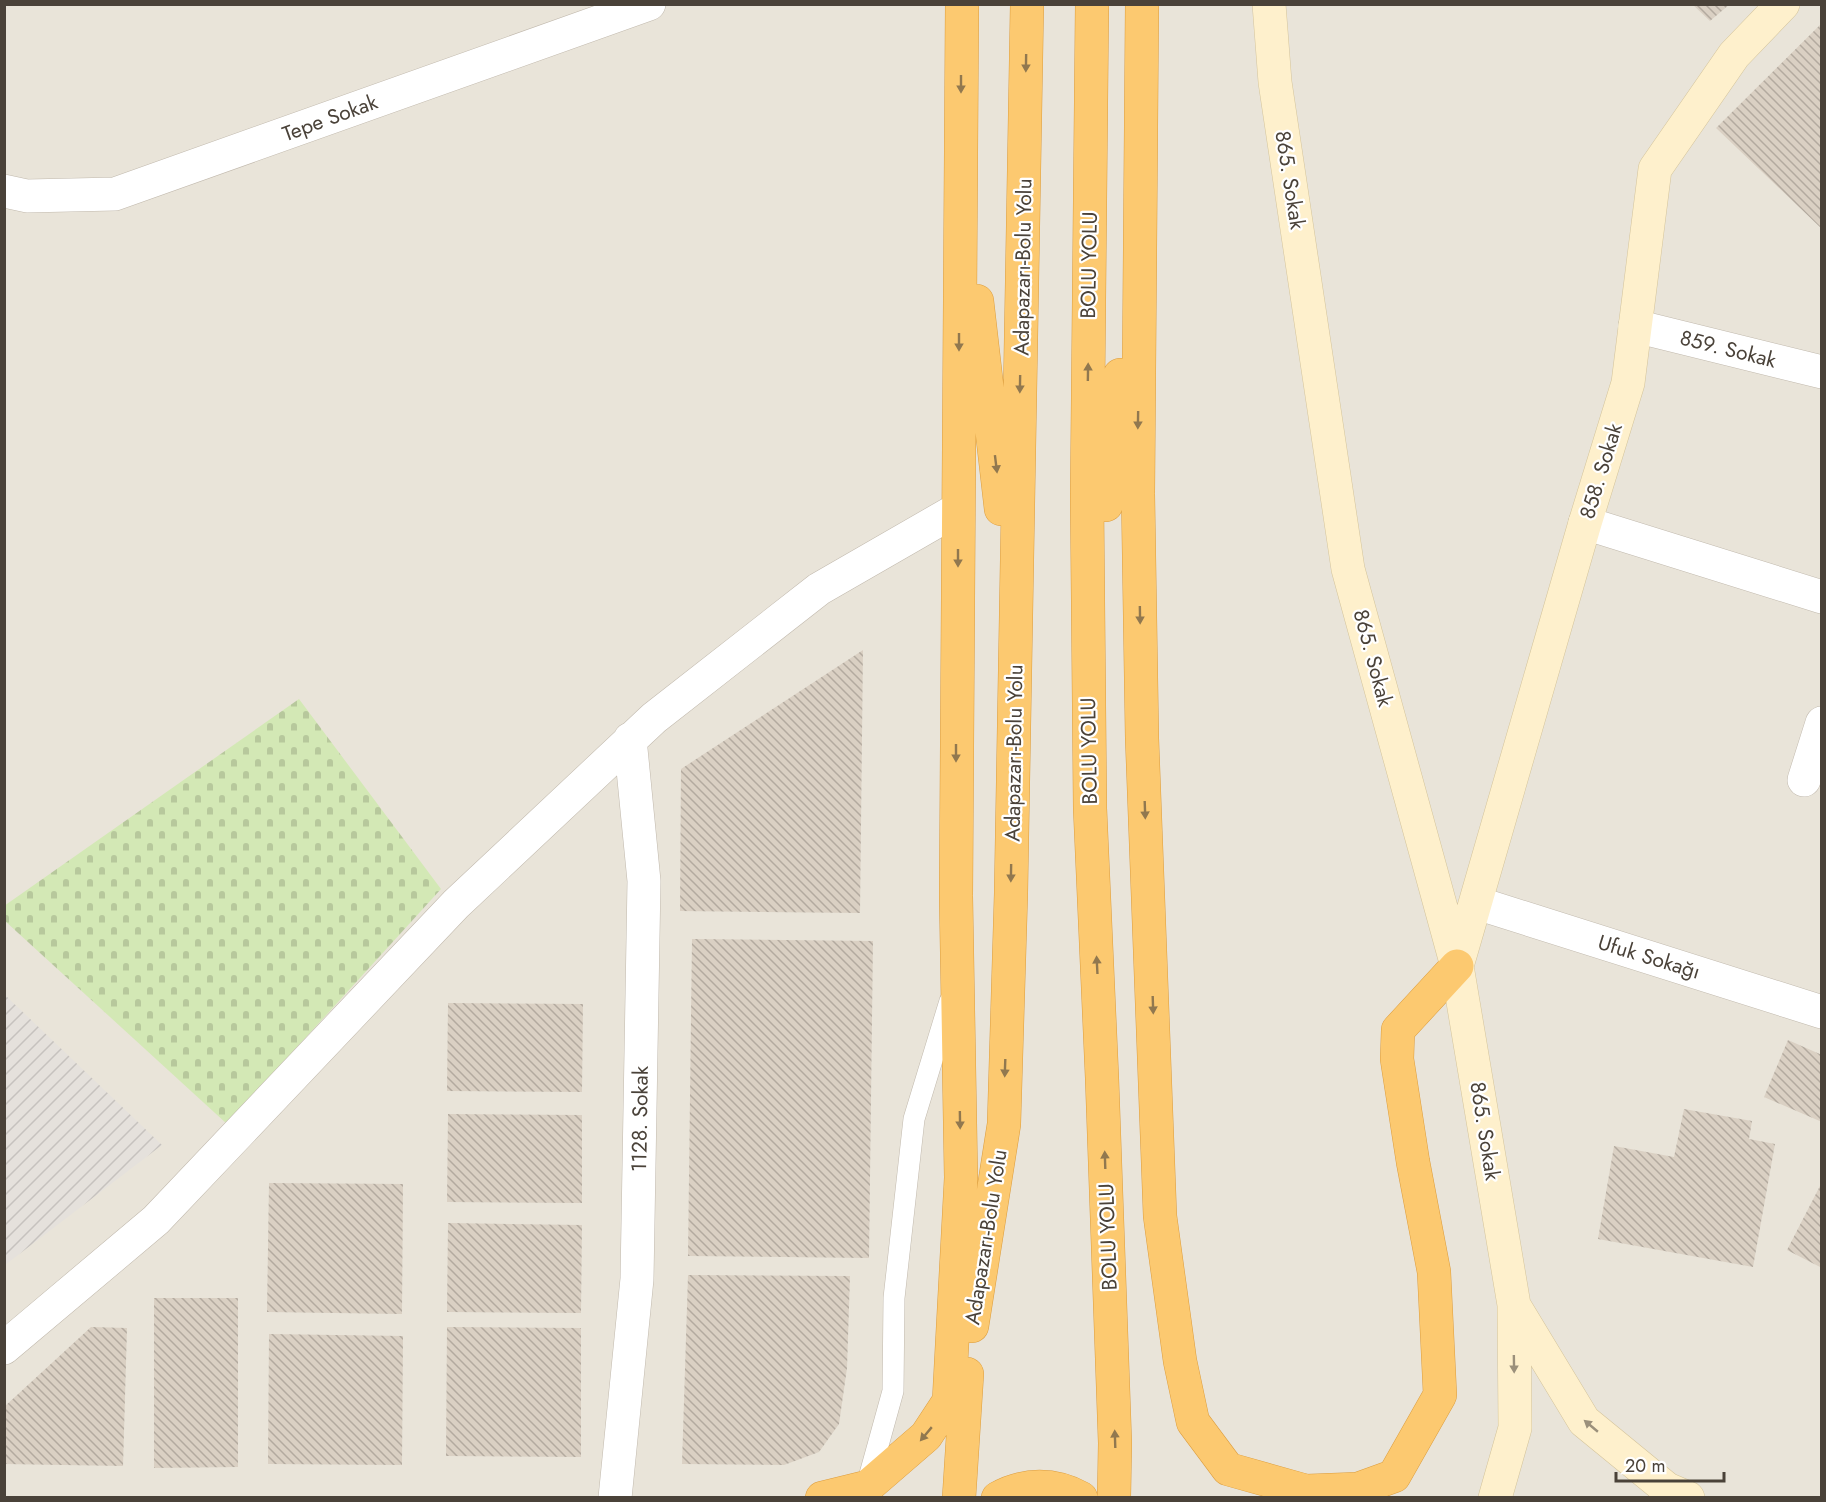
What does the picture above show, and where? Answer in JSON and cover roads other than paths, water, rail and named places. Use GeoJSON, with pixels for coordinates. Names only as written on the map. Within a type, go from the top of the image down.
{"type":"FeatureCollection","features":[{"type":"Feature","properties":{"kind":"highway"},"geometry":{"type":"LineString","coordinates":[[822,1497],[867,1487],[926,1436],[949,1401],[961,1178],[956,896],[962,4]]}},
{"type":"Feature","properties":{"kind":"highway","name":"Adapazarı-Bolu Yolu"},"geometry":{"type":"LineString","coordinates":[[959,1497],[969,1341],[1004,1124],[1016,638],[1027,4]]}},
{"type":"Feature","properties":{"kind":"highway","name":"BOLU YOLU"},"geometry":{"type":"LineString","coordinates":[[1092,4],[1087,497],[1090,808],[1116,1460],[1114,1497]]}},
{"type":"Feature","properties":{"kind":"highway"},"geometry":{"type":"LineString","coordinates":[[1088,665],[1136,206],[1141,152],[1141,130],[1141,97],[1141,86],[1142,4],[1142,76],[1138,506],[1142,738],[1160,1216],[1180,1361],[1193,1422],[1228,1470],[1306,1491],[1358,1489],[1394,1476],[1440,1395],[1434,1272],[1413,1162],[1397,1059],[1398,1030],[1457,966]]}},
{"type":"Feature","properties":{"kind":"highway"},"geometry":{"type":"LineString","coordinates":[[961,156],[1016,638]]}},
{"type":"Feature","properties":{"kind":"highway"},"geometry":{"type":"LineString","coordinates":[[998,1497],[1012,1490],[1040,1485],[1068,1490],[1081,1497]]}},
{"type":"Feature","properties":{"kind":"main road","name":"865. Sokak"},"geometry":{"type":"LineString","coordinates":[[1269,4],[1275,82],[1348,568],[1457,966],[1514,1305]]}},
{"type":"Feature","properties":{"kind":"main road","name":"858. Sokak"},"geometry":{"type":"LineString","coordinates":[[1457,966],[1585,523],[1628,383],[1654,169],[1734,55],[1783,4]]}},
{"type":"Feature","properties":{"kind":"main road"},"geometry":{"type":"LineString","coordinates":[[1495,1497],[1515,1428],[1514,1305]]}},
{"type":"Feature","properties":{"kind":"main road"},"geometry":{"type":"LineString","coordinates":[[1514,1305],[1584,1421],[1667,1488],[1688,1497]]}},
{"type":"Feature","properties":{"kind":"street","name":"Tepe Sokak"},"geometry":{"type":"LineString","coordinates":[[4,191],[27,196],[115,194],[649,4]]}},
{"type":"Feature","properties":{"kind":"street","name":"859. Sokak"},"geometry":{"type":"LineString","coordinates":[[1635,326],[1821,372]]}},
{"type":"Feature","properties":{"kind":"street"},"geometry":{"type":"LineString","coordinates":[[4,1348],[156,1220],[456,904],[654,718],[819,589],[958,509]]}},
{"type":"Feature","properties":{"kind":"street"},"geometry":{"type":"LineString","coordinates":[[1585,523],[1821,597]]}},
{"type":"Feature","properties":{"kind":"street"},"geometry":{"type":"LineString","coordinates":[[1804,780],[1821,723]]}},
{"type":"Feature","properties":{"kind":"street","name":"1128. Sokak"},"geometry":{"type":"LineString","coordinates":[[615,1497],[637,1279],[644,881],[630,740]]}},
{"type":"Feature","properties":{"kind":"street","name":"Ufuk Sokağı"},"geometry":{"type":"LineString","coordinates":[[1477,903],[1821,1012]]}},
{"type":"Feature","properties":{"kind":"lane"},"geometry":{"type":"LineString","coordinates":[[867,1487],[893,1391],[894,1298],[914,1119],[957,978]]}}]}
